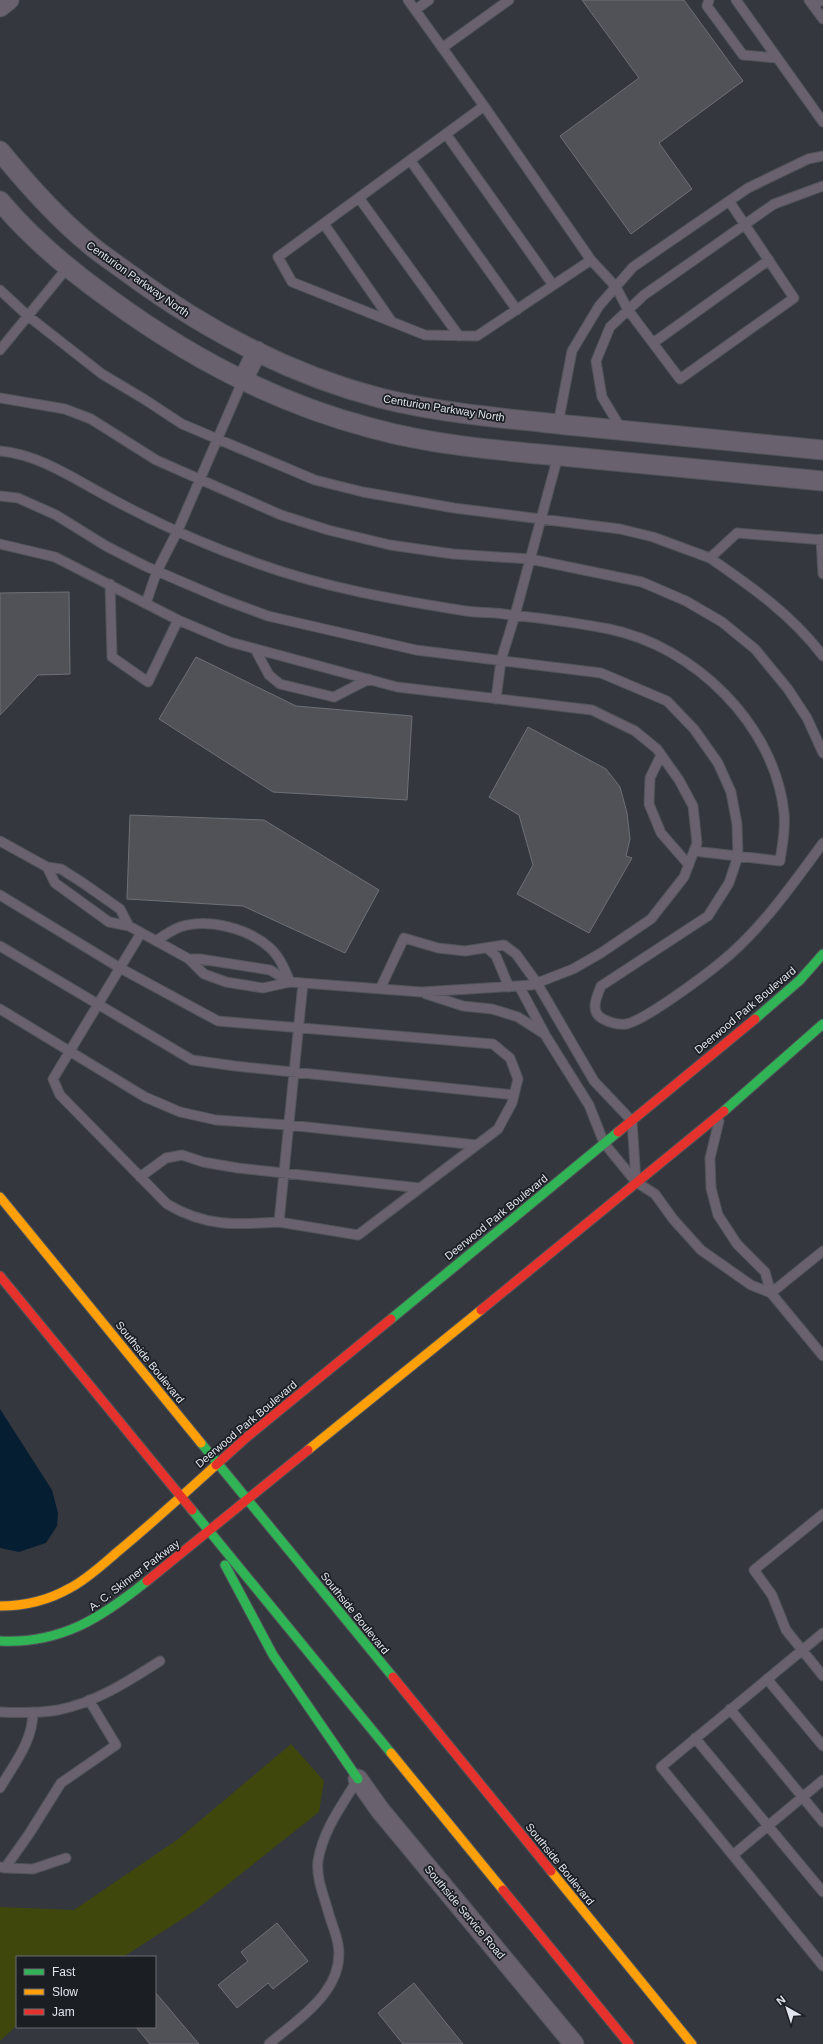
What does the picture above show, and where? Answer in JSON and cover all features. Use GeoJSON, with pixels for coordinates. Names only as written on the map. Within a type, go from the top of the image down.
{"type":"FeatureCollection","features":[{"type":"Feature","properties":{"kind":"main road","name":"Deerwood Park Boulevard"},"geometry":{"type":"LineString","coordinates":[[180,1496],[773,1004],[800,980],[823,954]]}},
{"type":"Feature","properties":{"kind":"main road"},"geometry":{"type":"LineString","coordinates":[[209,1532],[636,1182],[720,1116],[823,1024]]}},
{"type":"Feature","properties":{"kind":"main road","name":"Southside Boulevard"},"geometry":{"type":"LineString","coordinates":[[0,1197],[692,2044]]}},
{"type":"Feature","properties":{"kind":"main road"},"geometry":{"type":"LineString","coordinates":[[0,1276],[629,2044]]}},
{"type":"Feature","properties":{"kind":"main road"},"geometry":{"type":"LineString","coordinates":[[0,1606],[16,1606],[37,1602],[69,1589],[86,1578],[132,1540],[180,1496]]}},
{"type":"Feature","properties":{"kind":"main road"},"geometry":{"type":"LineString","coordinates":[[209,1532],[274,1655],[295,1689],[358,1779]]}},
{"type":"Feature","properties":{"kind":"main road","name":"A. C. Skinner Parkway"},"geometry":{"type":"LineString","coordinates":[[0,1641],[24,1642],[51,1638],[90,1623],[130,1595],[209,1532]]}},
{"type":"Feature","properties":{"kind":"street"},"geometry":{"type":"LineString","coordinates":[[0,7],[9,0]]}},
{"type":"Feature","properties":{"kind":"street","name":"Centurion Parkway North"},"geometry":{"type":"LineString","coordinates":[[0,151],[33,191],[88,244],[167,302],[220,334],[326,381],[380,398],[432,408],[558,424],[823,450]]}},
{"type":"Feature","properties":{"kind":"street"},"geometry":{"type":"LineString","coordinates":[[0,201],[68,268],[149,328],[205,361],[243,380],[315,410],[372,428],[426,439],[558,456],[823,482]]}},
{"type":"Feature","properties":{"kind":"street"},"geometry":{"type":"LineString","coordinates":[[243,380],[257,351]]}},
{"type":"Feature","properties":{"kind":"street","name":"Southside Service Road"},"geometry":{"type":"LineString","coordinates":[[358,1779],[380,1810],[574,2044]]}},
{"type":"Feature","properties":{"kind":"lane"},"geometry":{"type":"LineString","coordinates":[[408,0],[591,260],[616,287],[628,310],[680,378],[794,298],[729,201]]}},
{"type":"Feature","properties":{"kind":"lane"},"geometry":{"type":"LineString","coordinates":[[415,10],[429,0]]}},
{"type":"Feature","properties":{"kind":"lane"},"geometry":{"type":"LineString","coordinates":[[442,48],[509,0]]}},
{"type":"Feature","properties":{"kind":"lane"},"geometry":{"type":"LineString","coordinates":[[709,0],[707,6],[743,55],[777,58]]}},
{"type":"Feature","properties":{"kind":"lane"},"geometry":{"type":"LineString","coordinates":[[736,0],[823,122]]}},
{"type":"Feature","properties":{"kind":"lane"},"geometry":{"type":"LineString","coordinates":[[822,0],[811,3],[823,19]]}},
{"type":"Feature","properties":{"kind":"lane"},"geometry":{"type":"LineString","coordinates":[[484,106],[278,257],[292,282],[425,335],[477,336],[591,260]]}},
{"type":"Feature","properties":{"kind":"lane"},"geometry":{"type":"LineString","coordinates":[[446,134],[553,286]]}},
{"type":"Feature","properties":{"kind":"lane"},"geometry":{"type":"LineString","coordinates":[[558,424],[572,351],[598,306],[633,267],[748,188],[808,159],[823,156]]}},
{"type":"Feature","properties":{"kind":"lane"},"geometry":{"type":"LineString","coordinates":[[410,160],[517,310]]}},
{"type":"Feature","properties":{"kind":"lane"},"geometry":{"type":"LineString","coordinates":[[622,430],[602,397],[596,361],[610,327],[644,295],[774,204],[823,186]]}},
{"type":"Feature","properties":{"kind":"lane"},"geometry":{"type":"LineString","coordinates":[[359,198],[459,336]]}},
{"type":"Feature","properties":{"kind":"lane"},"geometry":{"type":"LineString","coordinates":[[324,224],[392,322]]}},
{"type":"Feature","properties":{"kind":"lane"},"geometry":{"type":"LineString","coordinates":[[653,343],[769,260]]}},
{"type":"Feature","properties":{"kind":"lane"},"geometry":{"type":"LineString","coordinates":[[0,350],[68,268]]}},
{"type":"Feature","properties":{"kind":"lane"},"geometry":{"type":"LineString","coordinates":[[0,290],[28,316],[102,374],[182,424],[316,480],[363,492],[454,508],[620,529],[653,537],[710,558],[763,594],[795,624],[823,656]]}},
{"type":"Feature","properties":{"kind":"lane"},"geometry":{"type":"LineString","coordinates":[[146,603],[157,571],[178,530],[243,380]]}},
{"type":"Feature","properties":{"kind":"lane"},"geometry":{"type":"LineString","coordinates":[[0,398],[65,409],[91,420],[156,460],[281,515],[336,532],[390,545],[453,554],[530,559],[642,582],[686,601],[722,622],[755,649],[788,689],[807,718],[823,753]]}},
{"type":"Feature","properties":{"kind":"lane"},"geometry":{"type":"LineString","coordinates":[[0,451],[14,452],[48,463],[110,498],[178,530],[258,563],[330,585],[386,598],[469,612],[515,615],[611,629],[655,644],[690,665],[724,693],[745,718],[765,750],[778,784],[784,815],[780,861],[694,851]]}},
{"type":"Feature","properties":{"kind":"lane"},"geometry":{"type":"LineString","coordinates":[[496,699],[502,660],[558,456]]}},
{"type":"Feature","properties":{"kind":"lane"},"geometry":{"type":"LineString","coordinates":[[0,496],[18,498],[56,515],[106,546],[157,571],[222,599],[268,616],[416,650],[601,673],[667,701],[694,729],[718,763],[731,792],[737,824],[738,856],[729,883],[708,916],[601,986],[596,1000],[595,1011],[600,1018],[626,1024],[643,1018],[720,963],[754,930],[823,843]]}},
{"type":"Feature","properties":{"kind":"lane"},"geometry":{"type":"LineString","coordinates":[[710,558],[737,533],[822,539],[823,574]]}},
{"type":"Feature","properties":{"kind":"lane"},"geometry":{"type":"LineString","coordinates":[[0,544],[55,557],[178,620],[230,642],[397,687],[592,710],[636,731],[662,755],[679,780],[693,806],[697,843],[684,876],[651,919],[602,953],[573,969],[532,985],[421,992],[290,982],[263,988],[226,982],[204,974],[189,959],[128,926],[109,922],[55,883],[47,867]]}},
{"type":"Feature","properties":{"kind":"lane"},"geometry":{"type":"LineString","coordinates":[[110,584],[112,657],[148,682],[178,620]]}},
{"type":"Feature","properties":{"kind":"lane"},"geometry":{"type":"LineString","coordinates":[[255,649],[269,675],[280,684],[334,697],[369,679]]}},
{"type":"Feature","properties":{"kind":"lane"},"geometry":{"type":"LineString","coordinates":[[662,755],[650,778],[649,804],[661,833],[689,865]]}},
{"type":"Feature","properties":{"kind":"lane"},"geometry":{"type":"LineString","coordinates":[[0,841],[47,867],[61,869],[120,909],[128,926]]}},
{"type":"Feature","properties":{"kind":"lane"},"geometry":{"type":"LineString","coordinates":[[0,895],[120,968],[218,1021],[298,1026],[493,1044],[510,1058],[518,1079],[512,1103],[498,1129],[358,1235],[279,1222],[234,1225],[206,1221],[184,1214],[167,1204],[60,1095],[54,1079],[98,1004],[120,968],[141,933]]}},
{"type":"Feature","properties":{"kind":"lane"},"geometry":{"type":"LineString","coordinates":[[156,941],[179,927],[200,923],[224,926],[246,932],[270,947],[280,961],[290,982]]}},
{"type":"Feature","properties":{"kind":"lane"},"geometry":{"type":"LineString","coordinates":[[380,989],[404,938],[438,948],[464,951],[504,945],[516,954],[537,982],[594,1081],[632,1120],[636,1182]]}},
{"type":"Feature","properties":{"kind":"lane"},"geometry":{"type":"LineString","coordinates":[[0,946],[192,1060],[514,1095]]}},
{"type":"Feature","properties":{"kind":"lane"},"geometry":{"type":"LineString","coordinates":[[487,948],[496,956],[509,987]]}},
{"type":"Feature","properties":{"kind":"lane"},"geometry":{"type":"LineString","coordinates":[[189,959],[200,959],[270,970],[290,982]]}},
{"type":"Feature","properties":{"kind":"lane"},"geometry":{"type":"LineString","coordinates":[[279,1222],[302,983]]}},
{"type":"Feature","properties":{"kind":"lane"},"geometry":{"type":"LineString","coordinates":[[519,986],[544,1034],[589,1105],[604,1143],[636,1182],[655,1194],[673,1219],[701,1250],[752,1285],[771,1293]]}},
{"type":"Feature","properties":{"kind":"lane"},"geometry":{"type":"LineString","coordinates":[[421,992],[463,1006],[492,1009],[518,1017],[544,1034]]}},
{"type":"Feature","properties":{"kind":"lane"},"geometry":{"type":"LineString","coordinates":[[0,1009],[145,1097],[180,1112],[216,1120],[288,1125],[477,1145]]}},
{"type":"Feature","properties":{"kind":"lane"},"geometry":{"type":"LineString","coordinates":[[720,1116],[710,1158],[711,1188],[718,1215],[737,1244],[764,1272],[771,1293],[823,1356]]}},
{"type":"Feature","properties":{"kind":"lane"},"geometry":{"type":"LineString","coordinates":[[140,1177],[166,1158],[182,1155],[203,1162],[284,1173],[420,1188]]}},
{"type":"Feature","properties":{"kind":"lane"},"geometry":{"type":"LineString","coordinates":[[771,1293],[823,1251]]}},
{"type":"Feature","properties":{"kind":"lane"},"geometry":{"type":"LineString","coordinates":[[823,1514],[754,1570],[772,1595],[786,1630],[823,1676]]}},
{"type":"Feature","properties":{"kind":"lane"},"geometry":{"type":"LineString","coordinates":[[823,1633],[661,1767],[823,1966]]}},
{"type":"Feature","properties":{"kind":"lane"},"geometry":{"type":"LineString","coordinates":[[0,1712],[58,1710],[89,1700],[126,1682],[160,1661]]}},
{"type":"Feature","properties":{"kind":"lane"},"geometry":{"type":"LineString","coordinates":[[767,1678],[823,1746]]}},
{"type":"Feature","properties":{"kind":"lane"},"geometry":{"type":"LineString","coordinates":[[2,1868],[29,1834],[61,1782],[116,1745],[89,1700]]}},
{"type":"Feature","properties":{"kind":"lane"},"geometry":{"type":"LineString","coordinates":[[730,1710],[823,1822]]}},
{"type":"Feature","properties":{"kind":"lane"},"geometry":{"type":"LineString","coordinates":[[0,1788],[29,1739],[33,1725],[33,1712]]}},
{"type":"Feature","properties":{"kind":"lane"},"geometry":{"type":"LineString","coordinates":[[695,1738],[769,1825],[823,1892]]}},
{"type":"Feature","properties":{"kind":"lane"},"geometry":{"type":"LineString","coordinates":[[269,2044],[314,2006],[331,1986],[338,1964],[338,1944],[319,1881],[318,1862],[321,1846],[329,1826],[358,1779]]}},
{"type":"Feature","properties":{"kind":"lane"},"geometry":{"type":"LineString","coordinates":[[733,1855],[823,1780]]}},
{"type":"Feature","properties":{"kind":"lane"},"geometry":{"type":"LineString","coordinates":[[2,1868],[33,1869],[66,1858]]}},
{"type":"Feature","properties":{"kind":"green space"},"geometry":{"type":"Polygon","coordinates":[[[291,1744],[324,1781],[319,1812],[193,1912],[125,1956],[16,1956],[16,2026],[0,2041],[0,1907],[74,1910],[177,1840],[291,1744]]]}},
{"type":"Feature","properties":{"kind":"water"},"geometry":{"type":"Polygon","coordinates":[[[0,1409],[52,1490],[58,1513],[57,1526],[46,1543],[19,1552],[0,1548],[0,1409]]]}},
{"type":"Feature","properties":{"kind":"building"},"geometry":{"type":"Polygon","coordinates":[[[582,0],[684,0],[743,81],[659,143],[692,189],[631,234],[560,136],[639,78],[582,0]]]}},
{"type":"Feature","properties":{"kind":"building"},"geometry":{"type":"Polygon","coordinates":[[[69,592],[70,674],[38,675],[0,715],[0,593],[69,592]]]}},
{"type":"Feature","properties":{"kind":"building"},"geometry":{"type":"Polygon","coordinates":[[[196,657],[296,706],[412,716],[407,800],[273,792],[159,719],[196,657]]]}},
{"type":"Feature","properties":{"kind":"building"},"geometry":{"type":"Polygon","coordinates":[[[528,727],[606,769],[620,787],[627,813],[630,839],[626,856],[632,858],[589,933],[517,894],[533,865],[519,815],[489,797],[528,727]]]}},
{"type":"Feature","properties":{"kind":"building"},"geometry":{"type":"Polygon","coordinates":[[[130,815],[264,820],[379,890],[345,953],[243,906],[127,899],[130,815]]]}},
{"type":"Feature","properties":{"kind":"building"},"geometry":{"type":"Polygon","coordinates":[[[277,1923],[308,1961],[273,1989],[268,1983],[237,2008],[218,1985],[248,1961],[241,1952],[277,1923]]]}},
{"type":"Feature","properties":{"kind":"building"},"geometry":{"type":"Polygon","coordinates":[[[414,1983],[463,2044],[403,2044],[378,2013],[414,1983]]]}},
{"type":"Feature","properties":{"kind":"building"},"geometry":{"type":"Polygon","coordinates":[[[156,1993],[199,2044],[150,2044],[137,2028],[156,2028],[156,1993]]]}},
{"type":"Feature","properties":{"kind":"traffic: fast"},"geometry":{"type":"LineString","coordinates":[[755,1019],[800,980],[823,954]]}},
{"type":"Feature","properties":{"kind":"traffic: fast"},"geometry":{"type":"LineString","coordinates":[[724,1111],[823,1024]]}},
{"type":"Feature","properties":{"kind":"traffic: fast"},"geometry":{"type":"LineString","coordinates":[[391,1319],[618,1132]]}},
{"type":"Feature","properties":{"kind":"traffic: fast"},"geometry":{"type":"LineString","coordinates":[[201,1443],[393,1677]]}},
{"type":"Feature","properties":{"kind":"traffic: fast"},"geometry":{"type":"LineString","coordinates":[[192,1510],[391,1753]]}},
{"type":"Feature","properties":{"kind":"traffic: fast"},"geometry":{"type":"LineString","coordinates":[[225,1565],[273,1655],[358,1779]]}},
{"type":"Feature","properties":{"kind":"traffic: fast"},"geometry":{"type":"LineString","coordinates":[[0,1641],[22,1641],[42,1638],[79,1626],[113,1606],[147,1581]]}},
{"type":"Feature","properties":{"kind":"traffic: slow"},"geometry":{"type":"LineString","coordinates":[[0,1197],[201,1443]]}},
{"type":"Feature","properties":{"kind":"traffic: slow"},"geometry":{"type":"LineString","coordinates":[[308,1450],[481,1310]]}},
{"type":"Feature","properties":{"kind":"traffic: slow"},"geometry":{"type":"LineString","coordinates":[[0,1606],[18,1605],[45,1599],[54,1596],[82,1581],[141,1532],[216,1465]]}},
{"type":"Feature","properties":{"kind":"traffic: slow"},"geometry":{"type":"LineString","coordinates":[[391,1753],[503,1890]]}},
{"type":"Feature","properties":{"kind":"traffic: slow"},"geometry":{"type":"LineString","coordinates":[[551,1871],[692,2044]]}},
{"type":"Feature","properties":{"kind":"traffic: jam"},"geometry":{"type":"LineString","coordinates":[[618,1132],[755,1019]]}},
{"type":"Feature","properties":{"kind":"traffic: jam"},"geometry":{"type":"LineString","coordinates":[[481,1310],[724,1111]]}},
{"type":"Feature","properties":{"kind":"traffic: jam"},"geometry":{"type":"LineString","coordinates":[[0,1276],[192,1510]]}},
{"type":"Feature","properties":{"kind":"traffic: jam"},"geometry":{"type":"LineString","coordinates":[[216,1465],[247,1437],[391,1319]]}},
{"type":"Feature","properties":{"kind":"traffic: jam"},"geometry":{"type":"LineString","coordinates":[[147,1581],[308,1450]]}},
{"type":"Feature","properties":{"kind":"traffic: jam"},"geometry":{"type":"LineString","coordinates":[[393,1677],[551,1871]]}},
{"type":"Feature","properties":{"kind":"traffic: jam"},"geometry":{"type":"LineString","coordinates":[[503,1890],[629,2044]]}}]}
